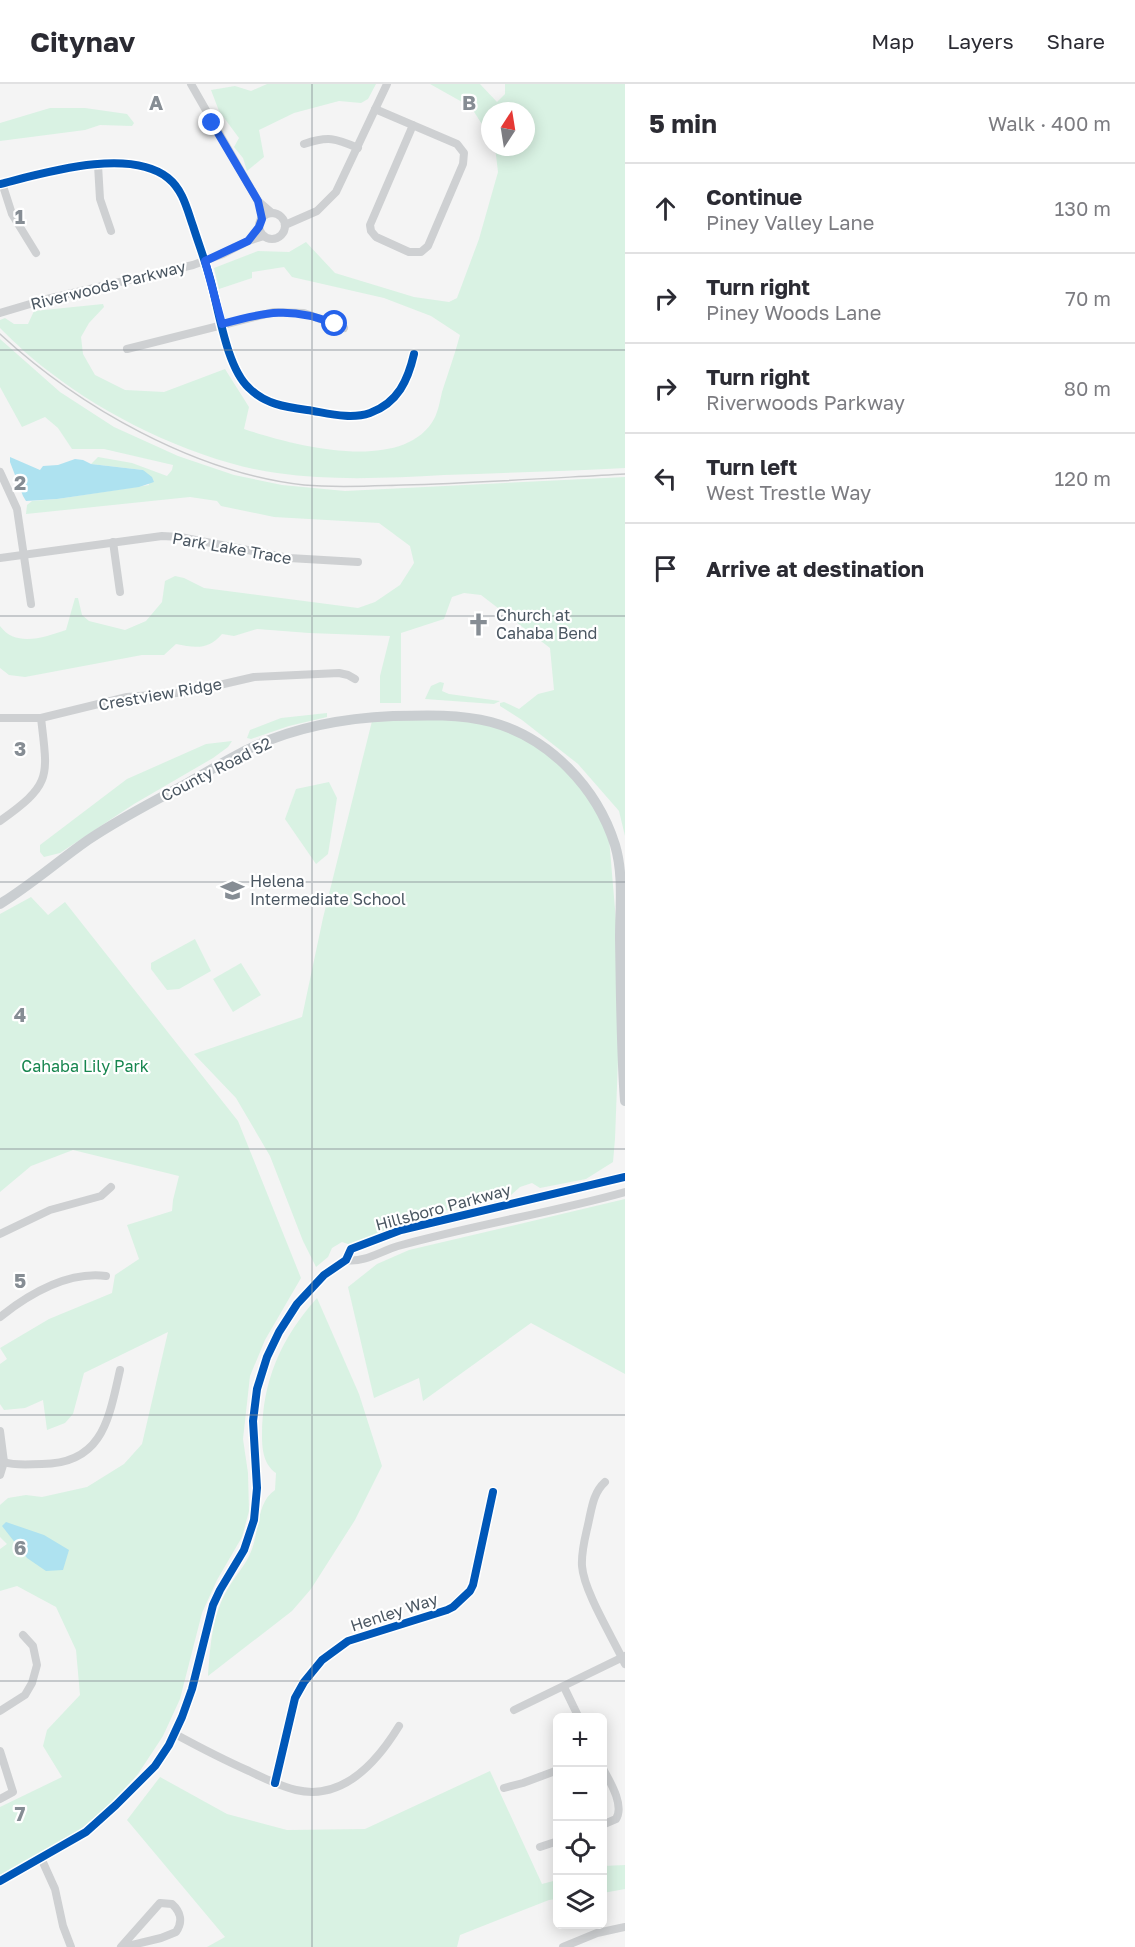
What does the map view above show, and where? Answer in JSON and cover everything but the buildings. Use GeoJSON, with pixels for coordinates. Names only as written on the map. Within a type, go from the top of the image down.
{"type":"FeatureCollection","features":[{"type":"Feature","properties":{"kind":"main road","name":"County Road 52"},"geometry":{"type":"LineString","coordinates":[[0,904],[115,823],[233,757],[268,741],[330,724],[373,717],[449,716],[480,719],[499,724],[528,737],[568,767],[594,798],[614,843],[620,878],[625,1101]]}},
{"type":"Feature","properties":{"kind":"street"},"geometry":{"type":"LineString","coordinates":[[191,84],[258,201],[272,213],[281,216],[285,230],[279,237],[269,239],[264,236],[258,201]]}},
{"type":"Feature","properties":{"kind":"street"},"geometry":{"type":"LineString","coordinates":[[285,225],[309,216],[330,200],[341,184],[387,84]]}},
{"type":"Feature","properties":{"kind":"street"},"geometry":{"type":"LineString","coordinates":[[375,109],[413,125],[457,144],[463,149],[465,157],[428,246],[423,251],[414,253],[380,239],[372,234],[370,227],[413,125]]}},
{"type":"Feature","properties":{"kind":"street"},"geometry":{"type":"LineString","coordinates":[[304,144],[329,138],[339,139],[358,148]]}},
{"type":"Feature","properties":{"kind":"street"},"geometry":{"type":"LineString","coordinates":[[98,165],[100,199],[111,231]]}},
{"type":"Feature","properties":{"kind":"street"},"geometry":{"type":"LineString","coordinates":[[36,253],[12,214],[1,184],[59,169],[98,165],[144,166],[169,179],[178,189],[184,201],[205,261],[231,360],[241,380],[259,397],[279,406],[353,416],[376,411],[393,399],[403,388],[414,354]]}},
{"type":"Feature","properties":{"kind":"street"},"geometry":{"type":"LineString","coordinates":[[260,223],[272,213]]}},
{"type":"Feature","properties":{"kind":"street","name":"Riverwoods Parkway"},"geometry":{"type":"LineString","coordinates":[[248,241],[260,223]]}},
{"type":"Feature","properties":{"kind":"street","name":"Riverwoods Parkway"},"geometry":{"type":"LineString","coordinates":[[4,312],[205,261],[264,236]]}},
{"type":"Feature","properties":{"kind":"street"},"geometry":{"type":"LineString","coordinates":[[127,349],[259,314],[284,311],[312,315],[344,328]]}},
{"type":"Feature","properties":{"kind":"street"},"geometry":{"type":"LineString","coordinates":[[0,472],[17,508],[31,604]]}},
{"type":"Feature","properties":{"kind":"street","name":"Park Lake Trace"},"geometry":{"type":"LineString","coordinates":[[0,558],[170,536],[289,558],[358,562]]}},
{"type":"Feature","properties":{"kind":"street"},"geometry":{"type":"LineString","coordinates":[[113,542],[120,592]]}},
{"type":"Feature","properties":{"kind":"street","name":"Crestview Ridge"},"geometry":{"type":"LineString","coordinates":[[0,718],[41,718],[127,697],[189,692],[254,677],[339,673],[355,679]]}},
{"type":"Feature","properties":{"kind":"street"},"geometry":{"type":"LineString","coordinates":[[0,821],[26,803],[42,781],[46,762],[41,718]]}},
{"type":"Feature","properties":{"kind":"street","name":"Hillsboro Parkway"},"geometry":{"type":"LineString","coordinates":[[0,1881],[86,1832],[155,1766],[175,1734],[192,1689],[213,1605],[223,1583],[244,1550],[254,1520],[257,1488],[253,1421],[257,1389],[267,1357],[279,1332],[297,1304],[324,1275],[346,1260],[351,1249],[401,1230],[625,1177]]}},
{"type":"Feature","properties":{"kind":"street"},"geometry":{"type":"LineString","coordinates":[[0,1234],[50,1210],[101,1196],[111,1187]]}},
{"type":"Feature","properties":{"kind":"street","name":"Hillsboro Parkway"},"geometry":{"type":"LineString","coordinates":[[346,1260],[357,1262],[397,1246],[625,1192]]}},
{"type":"Feature","properties":{"kind":"street","name":"Hillsboro Parkway"},"geometry":{"type":"LineString","coordinates":[[528,1199],[533,1215]]}},
{"type":"Feature","properties":{"kind":"street"},"geometry":{"type":"LineString","coordinates":[[0,1317],[22,1299],[36,1292],[80,1275],[106,1276]]}},
{"type":"Feature","properties":{"kind":"street"},"geometry":{"type":"LineString","coordinates":[[4,1462],[50,1464],[73,1459],[85,1452],[105,1427],[120,1370]]}},
{"type":"Feature","properties":{"kind":"street"},"geometry":{"type":"LineString","coordinates":[[0,1431],[4,1462],[0,1475]]}},
{"type":"Feature","properties":{"kind":"street"},"geometry":{"type":"LineString","coordinates":[[514,1710],[624,1659],[586,1585],[582,1571],[583,1551],[592,1509],[597,1491],[605,1482]]}},
{"type":"Feature","properties":{"kind":"street","name":"Henley Way"},"geometry":{"type":"LineString","coordinates":[[275,1783],[295,1698],[322,1659],[348,1641],[447,1610],[470,1591],[477,1569],[493,1492]]}},
{"type":"Feature","properties":{"kind":"street"},"geometry":{"type":"LineString","coordinates":[[0,1711],[25,1695],[32,1683],[37,1665],[33,1646],[23,1635]]}},
{"type":"Feature","properties":{"kind":"street"},"geometry":{"type":"LineString","coordinates":[[564,1687],[577,1713]]}},
{"type":"Feature","properties":{"kind":"street"},"geometry":{"type":"LineString","coordinates":[[175,1734],[275,1783],[307,1791],[339,1787],[354,1778],[375,1760],[399,1726]]}},
{"type":"Feature","properties":{"kind":"street"},"geometry":{"type":"LineString","coordinates":[[0,1751],[13,1792],[0,1799]]}},
{"type":"Feature","properties":{"kind":"street"},"geometry":{"type":"LineString","coordinates":[[504,1788],[553,1772]]}},
{"type":"Feature","properties":{"kind":"street"},"geometry":{"type":"LineString","coordinates":[[607,1776],[618,1799],[620,1810],[616,1819],[607,1823]]}},
{"type":"Feature","properties":{"kind":"street"},"geometry":{"type":"LineString","coordinates":[[540,1847],[553,1842]]}},
{"type":"Feature","properties":{"kind":"street"},"geometry":{"type":"LineString","coordinates":[[41,1858],[55,1889],[70,1947]]}},
{"type":"Feature","properties":{"kind":"street"},"geometry":{"type":"LineString","coordinates":[[160,1903],[172,1904],[179,1911],[180,1922],[176,1932],[122,1947],[160,1903]]}},
{"type":"Feature","properties":{"kind":"street"},"geometry":{"type":"LineString","coordinates":[[563,1947],[590,1935],[625,1928]]}},
{"type":"Feature","properties":{"kind":"green space"},"geometry":{"type":"Polygon","coordinates":[[[267,84],[376,84],[368,99],[361,103],[339,101],[294,113],[259,130],[264,157],[247,171],[243,158],[234,147],[239,138],[219,111],[211,90],[235,86],[251,91],[267,84]]]}},
{"type":"Feature","properties":{"kind":"green space"},"geometry":{"type":"Polygon","coordinates":[[[430,84],[480,84],[497,102],[481,102],[481,123],[471,107],[430,84]]]}},
{"type":"Feature","properties":{"kind":"green space"},"geometry":{"type":"Polygon","coordinates":[[[505,84],[625,84],[625,468],[360,478],[298,476],[248,468],[188,449],[101,407],[44,368],[0,328],[0,320],[5,318],[14,324],[28,324],[34,311],[103,304],[104,307],[89,323],[81,337],[83,354],[95,375],[125,390],[164,392],[225,369],[249,407],[244,429],[317,448],[373,451],[398,446],[419,436],[434,419],[460,335],[431,316],[384,298],[292,277],[284,267],[252,272],[252,278],[219,289],[214,268],[258,251],[289,252],[306,242],[335,273],[414,297],[449,302],[457,298],[479,239],[498,172],[496,156],[535,156],[535,102],[497,102],[505,94],[505,84]]]}},
{"type":"Feature","properties":{"kind":"green space"},"geometry":{"type":"Polygon","coordinates":[[[50,108],[85,108],[127,114],[134,123],[132,126],[100,125],[85,130],[0,141],[0,123],[50,108]]]}},
{"type":"Feature","properties":{"kind":"green space"},"geometry":{"type":"Polygon","coordinates":[[[0,339],[60,392],[114,427],[178,456],[234,475],[282,485],[345,491],[625,477],[625,836],[619,811],[578,764],[522,720],[500,706],[500,703],[504,702],[519,709],[538,694],[554,690],[550,648],[481,595],[464,593],[452,597],[444,619],[401,633],[401,703],[380,703],[380,676],[390,636],[257,629],[234,636],[222,634],[212,643],[201,647],[176,644],[164,655],[142,655],[25,677],[9,675],[0,668],[0,626],[7,633],[22,639],[40,638],[66,630],[75,598],[78,598],[82,615],[89,621],[125,630],[146,621],[162,602],[165,581],[175,576],[204,588],[358,608],[375,602],[400,585],[414,563],[410,546],[379,523],[274,517],[221,506],[217,501],[190,497],[26,514],[27,505],[32,501],[149,485],[143,470],[91,464],[98,457],[132,463],[167,476],[173,465],[104,449],[72,449],[58,428],[45,417],[22,427],[0,387],[0,339]]]}},
{"type":"Feature","properties":{"kind":"green space"},"geometry":{"type":"Polygon","coordinates":[[[440,682],[444,683],[442,691],[449,694],[500,701],[494,704],[425,699],[431,686],[440,682]]]}},
{"type":"Feature","properties":{"kind":"green space"},"geometry":{"type":"Polygon","coordinates":[[[327,713],[327,717],[289,726],[251,739],[247,738],[250,730],[281,718],[327,713]]]}},
{"type":"Feature","properties":{"kind":"green space"},"geometry":{"type":"Polygon","coordinates":[[[373,717],[459,717],[499,724],[560,759],[608,826],[621,980],[613,1162],[586,1179],[540,1188],[532,1183],[520,1187],[511,1195],[486,1199],[403,1223],[351,1245],[342,1242],[332,1248],[328,1257],[316,1267],[303,1241],[270,1156],[236,1098],[194,1054],[302,1017],[323,918],[373,717]]]}},
{"type":"Feature","properties":{"kind":"green space"},"geometry":{"type":"Polygon","coordinates":[[[232,741],[228,747],[213,758],[134,804],[60,853],[44,857],[40,852],[40,845],[127,779],[206,744],[232,741]]]}},
{"type":"Feature","properties":{"kind":"green space"},"geometry":{"type":"Polygon","coordinates":[[[329,782],[337,798],[328,854],[316,864],[285,819],[296,789],[329,782]]]}},
{"type":"Feature","properties":{"kind":"green space","name":"Cahaba Lily Park"},"geometry":{"type":"Polygon","coordinates":[[[31,897],[48,915],[65,902],[238,1121],[301,1278],[265,1340],[250,1376],[243,1439],[248,1473],[249,1511],[242,1537],[217,1580],[202,1613],[180,1699],[163,1736],[138,1774],[113,1802],[76,1833],[0,1875],[0,1807],[62,1777],[43,1746],[47,1730],[80,1695],[76,1650],[56,1607],[17,1586],[0,1591],[0,1549],[7,1544],[0,1537],[0,1505],[8,1498],[26,1495],[42,1497],[87,1487],[124,1464],[142,1444],[168,1332],[84,1373],[73,1414],[65,1423],[47,1430],[43,1400],[25,1408],[4,1410],[0,1404],[0,1364],[7,1359],[0,1348],[49,1319],[112,1293],[115,1275],[139,1259],[127,1225],[172,1211],[179,1176],[73,1150],[31,1166],[0,1192],[0,914],[31,897]]]}},
{"type":"Feature","properties":{"kind":"green space"},"geometry":{"type":"Polygon","coordinates":[[[195,939],[211,971],[179,989],[167,990],[151,969],[151,963],[195,939]]]}},
{"type":"Feature","properties":{"kind":"green space"},"geometry":{"type":"Polygon","coordinates":[[[241,963],[261,995],[233,1012],[213,979],[241,963]]]}},
{"type":"Feature","properties":{"kind":"green space"},"geometry":{"type":"Polygon","coordinates":[[[625,1199],[625,1374],[531,1323],[423,1401],[419,1378],[374,1398],[348,1287],[377,1264],[409,1250],[625,1199]]]}},
{"type":"Feature","properties":{"kind":"green space"},"geometry":{"type":"Polygon","coordinates":[[[317,1298],[359,1394],[382,1466],[355,1520],[311,1589],[292,1611],[208,1676],[211,1644],[221,1602],[250,1555],[262,1509],[269,1495],[275,1490],[276,1473],[266,1461],[262,1441],[263,1416],[270,1379],[276,1361],[293,1329],[317,1298]]]}},
{"type":"Feature","properties":{"kind":"green space"},"geometry":{"type":"Polygon","coordinates":[[[490,1771],[542,1884],[553,1881],[553,1900],[460,1935],[457,1947],[207,1947],[225,1937],[127,1820],[160,1777],[227,1814],[287,1830],[365,1829],[490,1771]]]}},
{"type":"Feature","properties":{"kind":"green space"},"geometry":{"type":"Polygon","coordinates":[[[625,1865],[625,1889],[607,1892],[607,1866],[625,1865]]]}},
{"type":"Feature","properties":{"kind":"water"},"geometry":{"type":"Polygon","coordinates":[[[10,457],[40,470],[43,466],[58,465],[75,459],[91,464],[143,470],[152,477],[154,482],[139,487],[57,499],[26,501],[10,457]]]}},
{"type":"Feature","properties":{"kind":"water"},"geometry":{"type":"Polygon","coordinates":[[[6,1522],[44,1535],[69,1550],[63,1570],[46,1571],[27,1558],[2,1526],[6,1522]]]}},
{"type":"Feature","properties":{"kind":"railway"},"geometry":{"type":"LineString","coordinates":[[0,334],[31,361],[102,411],[181,451],[222,467],[263,478],[304,485],[354,486],[625,474]]}},
{"type":"Feature","properties":{"kind":"cycle path"},"geometry":{"type":"LineString","coordinates":[[0,184],[62,169],[109,163],[131,164],[151,169],[168,178],[181,194],[186,207],[207,268],[229,354],[235,367],[249,388],[262,398],[276,404],[338,415],[355,416],[370,413],[380,409],[395,397],[409,373],[414,354]]}},
{"type":"Feature","properties":{"kind":"cycle path"},"geometry":{"type":"LineString","coordinates":[[0,1881],[86,1832],[155,1766],[169,1745],[192,1689],[213,1605],[244,1550],[254,1520],[257,1488],[253,1421],[257,1389],[267,1357],[279,1332],[297,1304],[324,1275],[346,1260],[351,1249],[401,1230],[625,1177]]}},
{"type":"Feature","properties":{"kind":"cycle path"},"geometry":{"type":"LineString","coordinates":[[275,1783],[295,1698],[304,1682],[322,1660],[348,1641],[447,1610],[470,1591],[493,1492]]}},
{"type":"Feature","properties":{"kind":"place","name":"Church at Cahaba Bend"},"geometry":{"type":"Point","coordinates":[478,624]}},
{"type":"Feature","properties":{"kind":"place","name":"Helena Intermediate School"},"geometry":{"type":"Point","coordinates":[232,890]}},
{"type":"Feature","properties":{"kind":"route"},"geometry":{"type":"LineString","coordinates":[[212,123],[258,201],[262,219],[248,241],[205,261],[222,324],[259,314],[284,311],[312,315],[335,324]]}}]}
